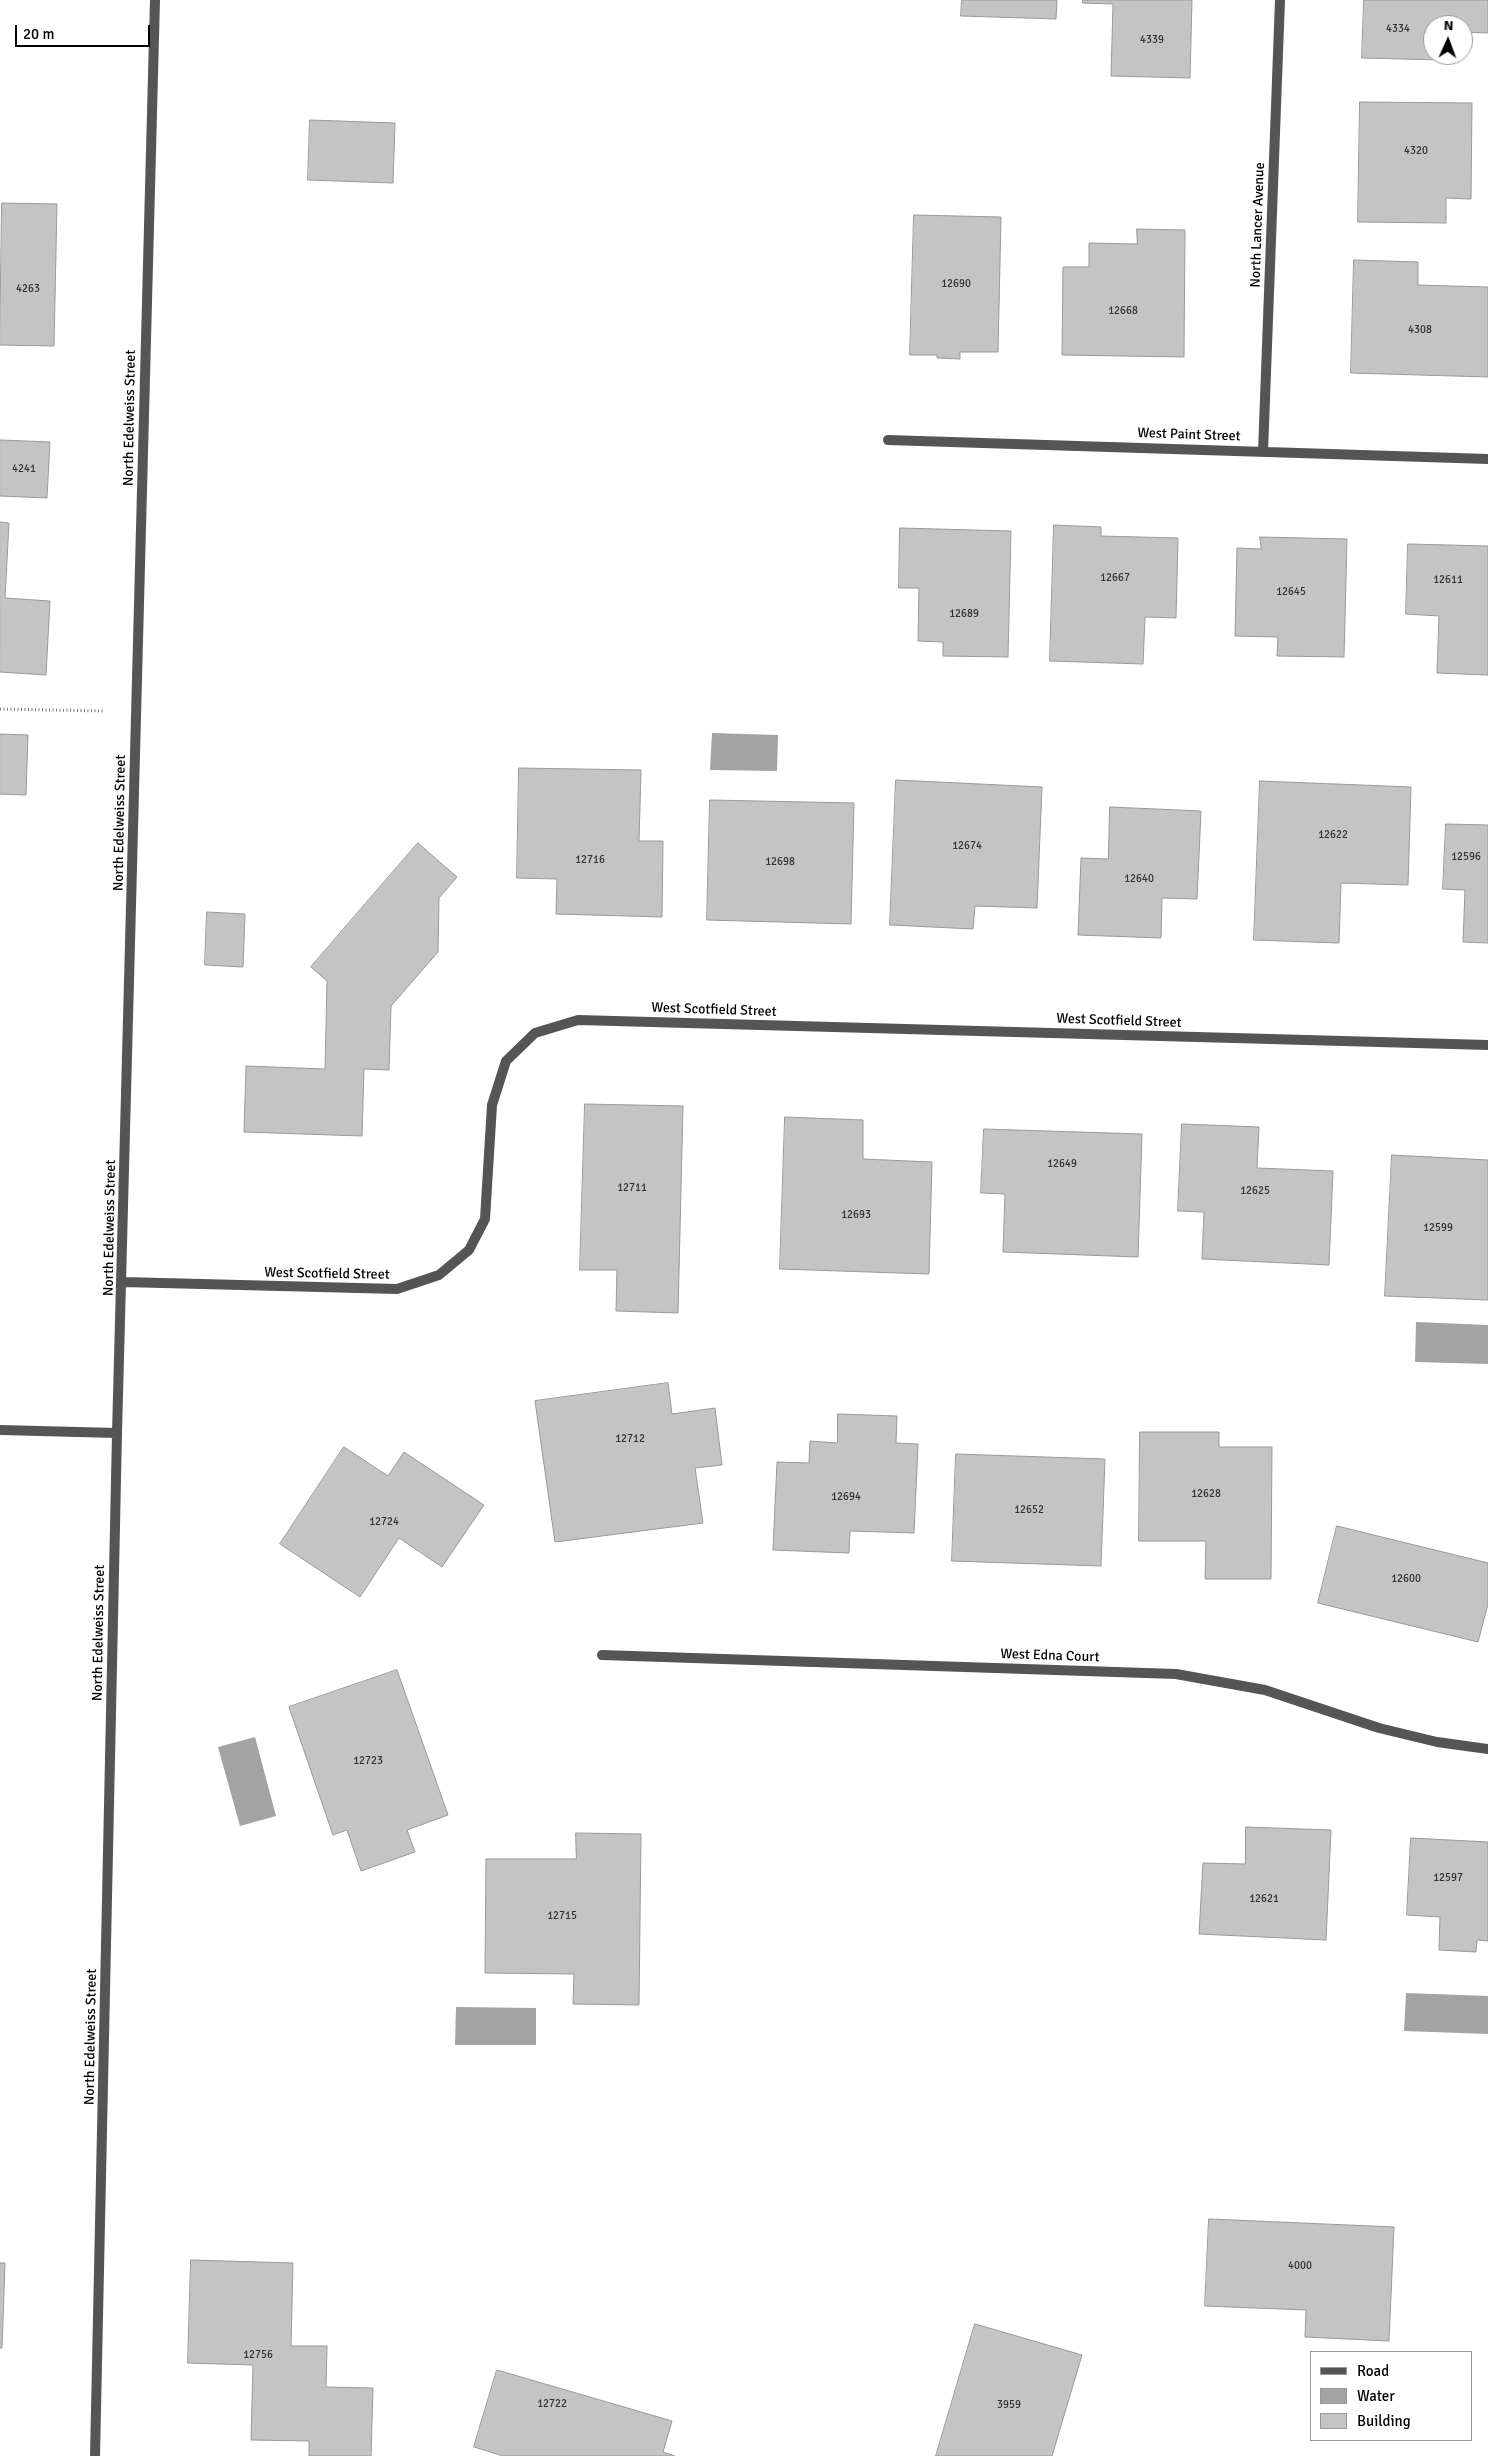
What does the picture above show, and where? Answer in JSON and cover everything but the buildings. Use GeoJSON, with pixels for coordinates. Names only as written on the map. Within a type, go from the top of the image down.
{"type":"FeatureCollection","features":[{"type":"Feature","properties":{"kind":"street","name":"North Edelweiss Street"},"geometry":{"type":"LineString","coordinates":[[96,2456],[118,1433],[155,0]]}},
{"type":"Feature","properties":{"kind":"street","name":"North Lancer Avenue"},"geometry":{"type":"LineString","coordinates":[[1263,452],[1280,0]]}},
{"type":"Feature","properties":{"kind":"street","name":"West Paint Street"},"geometry":{"type":"LineString","coordinates":[[888,440],[1488,459]]}},
{"type":"Feature","properties":{"kind":"street","name":"West Scotfield Street"},"geometry":{"type":"LineString","coordinates":[[123,1282],[397,1289],[439,1275],[468,1250],[485,1218],[492,1105],[506,1061],[535,1033],[578,1020],[1488,1045]]}},
{"type":"Feature","properties":{"kind":"street"},"geometry":{"type":"LineString","coordinates":[[0,1430],[118,1433]]}},
{"type":"Feature","properties":{"kind":"street","name":"West Edna Court"},"geometry":{"type":"LineString","coordinates":[[602,1655],[1176,1674],[1265,1690],[1379,1728],[1427,1740],[1488,1749]]}},
{"type":"Feature","properties":{"kind":"path"},"geometry":{"type":"LineString","coordinates":[[0,709],[104,711]]}},
{"type":"Feature","properties":{"kind":"water"},"geometry":{"type":"Polygon","coordinates":[[[712,733],[778,735],[777,771],[710,770],[712,733]]]}},
{"type":"Feature","properties":{"kind":"water"},"geometry":{"type":"Polygon","coordinates":[[[1416,1322],[1488,1325],[1488,1364],[1415,1362],[1416,1322]]]}},
{"type":"Feature","properties":{"kind":"water"},"geometry":{"type":"Polygon","coordinates":[[[255,1737],[276,1816],[240,1826],[218,1747],[255,1737]]]}},
{"type":"Feature","properties":{"kind":"water"},"geometry":{"type":"Polygon","coordinates":[[[1406,1993],[1488,1996],[1488,2034],[1404,2031],[1406,1993]]]}},
{"type":"Feature","properties":{"kind":"water"},"geometry":{"type":"Polygon","coordinates":[[[456,2007],[536,2008],[536,2045],[455,2045],[456,2007]]]}}]}
